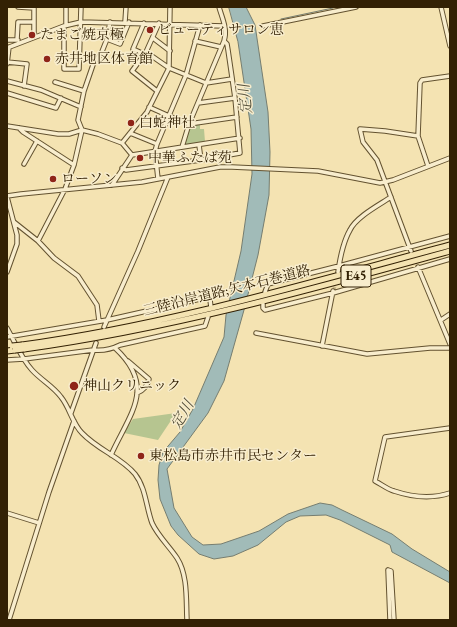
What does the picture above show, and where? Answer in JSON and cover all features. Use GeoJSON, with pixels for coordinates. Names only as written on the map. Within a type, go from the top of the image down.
{"type":"FeatureCollection","features":[{"type":"Feature","properties":{"kind":"highway","name":"三陸沿岸道路;矢本石巻道路"},"geometry":{"type":"LineString","coordinates":[[263,298],[450,246]]}},
{"type":"Feature","properties":{"kind":"highway","name":"三陸沿岸道路;矢本石巻道路"},"geometry":{"type":"LineString","coordinates":[[7,351],[11,348],[210,312],[450,251]]}},
{"type":"Feature","properties":{"kind":"street"},"geometry":{"type":"LineString","coordinates":[[18,7],[34,7],[34,37]]}},
{"type":"Feature","properties":{"kind":"street"},"geometry":{"type":"LineString","coordinates":[[66,7],[64,69],[78,69],[81,7]]}},
{"type":"Feature","properties":{"kind":"street"},"geometry":{"type":"LineString","coordinates":[[107,39],[120,44],[127,22],[126,7]]}},
{"type":"Feature","properties":{"kind":"street"},"geometry":{"type":"LineString","coordinates":[[122,143],[149,108],[169,68],[170,7]]}},
{"type":"Feature","properties":{"kind":"street"},"geometry":{"type":"LineString","coordinates":[[182,147],[189,124],[226,35],[219,7]]}},
{"type":"Feature","properties":{"kind":"street"},"geometry":{"type":"LineString","coordinates":[[263,26],[356,7]]}},
{"type":"Feature","properties":{"kind":"street"},"geometry":{"type":"LineString","coordinates":[[441,7],[450,46]]}},
{"type":"Feature","properties":{"kind":"street"},"geometry":{"type":"LineString","coordinates":[[17,40],[18,22],[34,22]]}},
{"type":"Feature","properties":{"kind":"street"},"geometry":{"type":"LineString","coordinates":[[24,86],[27,64],[7,63],[8,47],[65,25],[81,22],[127,22],[224,26]]}},
{"type":"Feature","properties":{"kind":"street"},"geometry":{"type":"LineString","coordinates":[[38,241],[65,189],[74,165],[82,130],[78,120],[84,91],[94,62],[102,54],[107,39],[110,22]]}},
{"type":"Feature","properties":{"kind":"street"},"geometry":{"type":"LineString","coordinates":[[144,23],[133,49],[145,53],[169,68],[206,83],[232,79]]}},
{"type":"Feature","properties":{"kind":"street"},"geometry":{"type":"LineString","coordinates":[[158,91],[132,71],[145,53],[159,23]]}},
{"type":"Feature","properties":{"kind":"street"},"geometry":{"type":"LineString","coordinates":[[158,178],[155,151],[186,75],[200,25]]}},
{"type":"Feature","properties":{"kind":"street"},"geometry":{"type":"LineString","coordinates":[[153,38],[170,51]]}},
{"type":"Feature","properties":{"kind":"street"},"geometry":{"type":"LineString","coordinates":[[7,40],[26,40]]}},
{"type":"Feature","properties":{"kind":"street"},"geometry":{"type":"LineString","coordinates":[[195,41],[221,48]]}},
{"type":"Feature","properties":{"kind":"street"},"geometry":{"type":"LineString","coordinates":[[122,168],[126,170],[240,153],[240,138],[235,98],[227,44],[224,41]]}},
{"type":"Feature","properties":{"kind":"street"},"geometry":{"type":"LineString","coordinates":[[428,166],[418,136],[420,83],[422,80],[450,76]]}},
{"type":"Feature","properties":{"kind":"street"},"geometry":{"type":"LineString","coordinates":[[7,80],[60,98],[81,107]]}},
{"type":"Feature","properties":{"kind":"street"},"geometry":{"type":"LineString","coordinates":[[55,82],[84,91]]}},
{"type":"Feature","properties":{"kind":"street"},"geometry":{"type":"LineString","coordinates":[[7,93],[56,108],[60,98]]}},
{"type":"Feature","properties":{"kind":"street"},"geometry":{"type":"LineString","coordinates":[[198,103],[235,98]]}},
{"type":"Feature","properties":{"kind":"street"},"geometry":{"type":"LineString","coordinates":[[149,108],[189,124],[237,117]]}},
{"type":"Feature","properties":{"kind":"street"},"geometry":{"type":"LineString","coordinates":[[7,126],[63,135],[82,130],[122,143],[132,155]]}},
{"type":"Feature","properties":{"kind":"street"},"geometry":{"type":"LineString","coordinates":[[19,127],[23,132],[74,165]]}},
{"type":"Feature","properties":{"kind":"street"},"geometry":{"type":"LineString","coordinates":[[411,249],[377,160],[363,142],[360,129],[418,136]]}},
{"type":"Feature","properties":{"kind":"street"},"geometry":{"type":"LineString","coordinates":[[130,133],[157,144]]}},
{"type":"Feature","properties":{"kind":"street"},"geometry":{"type":"LineString","coordinates":[[112,185],[132,155],[240,138]]}},
{"type":"Feature","properties":{"kind":"street"},"geometry":{"type":"LineString","coordinates":[[24,164],[37,141]]}},
{"type":"Feature","properties":{"kind":"street"},"geometry":{"type":"LineString","coordinates":[[199,145],[201,160]]}},
{"type":"Feature","properties":{"kind":"street"},"geometry":{"type":"LineString","coordinates":[[7,272],[18,244],[18,235],[7,197],[20,194],[112,185],[168,177],[220,167],[274,168],[318,171],[372,182],[385,182],[450,158]]}},
{"type":"Feature","properties":{"kind":"street"},"geometry":{"type":"LineString","coordinates":[[104,327],[138,251],[168,177]]}},
{"type":"Feature","properties":{"kind":"street"},"geometry":{"type":"LineString","coordinates":[[338,272],[344,243],[350,229],[360,219],[391,197]]}},
{"type":"Feature","properties":{"kind":"street"},"geometry":{"type":"LineString","coordinates":[[14,222],[38,241],[54,258],[78,276],[97,305],[99,322]]}},
{"type":"Feature","properties":{"kind":"street"},"geometry":{"type":"LineString","coordinates":[[450,236],[411,249],[268,284],[263,298],[263,308],[265,310],[450,259]]}},
{"type":"Feature","properties":{"kind":"street"},"geometry":{"type":"LineString","coordinates":[[418,267],[450,344]]}},
{"type":"Feature","properties":{"kind":"street"},"geometry":{"type":"LineString","coordinates":[[322,346],[333,292]]}},
{"type":"Feature","properties":{"kind":"street"},"geometry":{"type":"LineString","coordinates":[[7,360],[114,348],[120,345],[205,326],[210,312],[210,300],[200,299],[99,322],[9,337]]}},
{"type":"Feature","properties":{"kind":"street"},"geometry":{"type":"LineString","coordinates":[[441,320],[450,314]]}},
{"type":"Feature","properties":{"kind":"street"},"geometry":{"type":"LineString","coordinates":[[7,328],[9,337],[24,359],[36,374],[60,396],[82,433],[130,469],[142,486],[155,528],[171,549],[181,566],[184,579],[187,620]]}},
{"type":"Feature","properties":{"kind":"street"},"geometry":{"type":"LineString","coordinates":[[256,333],[367,354],[430,348],[450,348]]}},
{"type":"Feature","properties":{"kind":"street"},"geometry":{"type":"LineString","coordinates":[[71,413],[96,343]]}},
{"type":"Feature","properties":{"kind":"street"},"geometry":{"type":"LineString","coordinates":[[114,348],[149,379],[148,384],[141,392],[137,393]]}},
{"type":"Feature","properties":{"kind":"street"},"geometry":{"type":"LineString","coordinates":[[111,455],[136,404],[137,387],[134,373],[125,358]]}},
{"type":"Feature","properties":{"kind":"street"},"geometry":{"type":"LineString","coordinates":[[9,620],[49,492],[74,421]]}},
{"type":"Feature","properties":{"kind":"street"},"geometry":{"type":"LineString","coordinates":[[450,428],[385,436],[375,481],[393,491],[412,495],[435,497],[450,493]]}},
{"type":"Feature","properties":{"kind":"street"},"geometry":{"type":"LineString","coordinates":[[7,513],[39,523]]}},
{"type":"Feature","properties":{"kind":"street"},"geometry":{"type":"LineString","coordinates":[[390,620],[388,570],[391,571],[394,620]]}},
{"type":"Feature","properties":{"kind":"green space"},"geometry":{"type":"Polygon","coordinates":[[[200,124],[200,129],[204,129],[205,142],[183,145],[191,125],[200,124]]]}},
{"type":"Feature","properties":{"kind":"green space"},"geometry":{"type":"Polygon","coordinates":[[[176,413],[158,440],[124,433],[133,419],[176,413]]]}},
{"type":"Feature","properties":{"kind":"water"},"geometry":{"type":"Polygon","coordinates":[[[229,7],[246,7],[255,25],[268,112],[270,152],[269,195],[258,255],[224,381],[208,413],[167,469],[174,508],[192,537],[203,545],[221,544],[259,531],[288,514],[320,503],[332,505],[392,534],[412,549],[450,572],[450,583],[392,552],[390,545],[340,520],[326,515],[300,516],[286,522],[258,545],[233,556],[214,559],[199,554],[178,535],[171,526],[160,499],[158,480],[159,465],[163,452],[180,432],[193,409],[224,337],[226,315],[241,251],[252,174],[251,129],[238,42],[229,7]]]}},
{"type":"Feature","properties":{"kind":"waterway"},"geometry":{"type":"LineString","coordinates":[[336,8],[340,7]]}},
{"type":"Feature","properties":{"kind":"waterway"},"geometry":{"type":"LineString","coordinates":[[281,19],[333,8]]}},
{"type":"Feature","properties":{"kind":"tunnel"},"geometry":{"type":"LineString","coordinates":[[334,290],[337,275]]}},
{"type":"Feature","properties":{"kind":"place","name":"ビューティサロン恵"},"geometry":{"type":"Point","coordinates":[150,30]}},
{"type":"Feature","properties":{"kind":"place","name":"たまご焼京極"},"geometry":{"type":"Point","coordinates":[32,35]}},
{"type":"Feature","properties":{"kind":"place","name":"赤井地区体育館"},"geometry":{"type":"Point","coordinates":[47,59]}},
{"type":"Feature","properties":{"kind":"place","name":"白蛇神社"},"geometry":{"type":"Point","coordinates":[131,123]}},
{"type":"Feature","properties":{"kind":"place","name":"中華ふたば苑"},"geometry":{"type":"Point","coordinates":[140,158]}},
{"type":"Feature","properties":{"kind":"place","name":"ローソン"},"geometry":{"type":"Point","coordinates":[53,179]}},
{"type":"Feature","properties":{"kind":"place","name":"神山クリニック"},"geometry":{"type":"Point","coordinates":[74,386]}},
{"type":"Feature","properties":{"kind":"place","name":"東松島市赤井市民センター"},"geometry":{"type":"Point","coordinates":[141,456]}},
{"type":"Feature","properties":{"kind":"water label","name":"定川"},"geometry":{"type":"Point","coordinates":[246,99]}},
{"type":"Feature","properties":{"kind":"water label","name":"定川"},"geometry":{"type":"Point","coordinates":[183,415]}}]}
